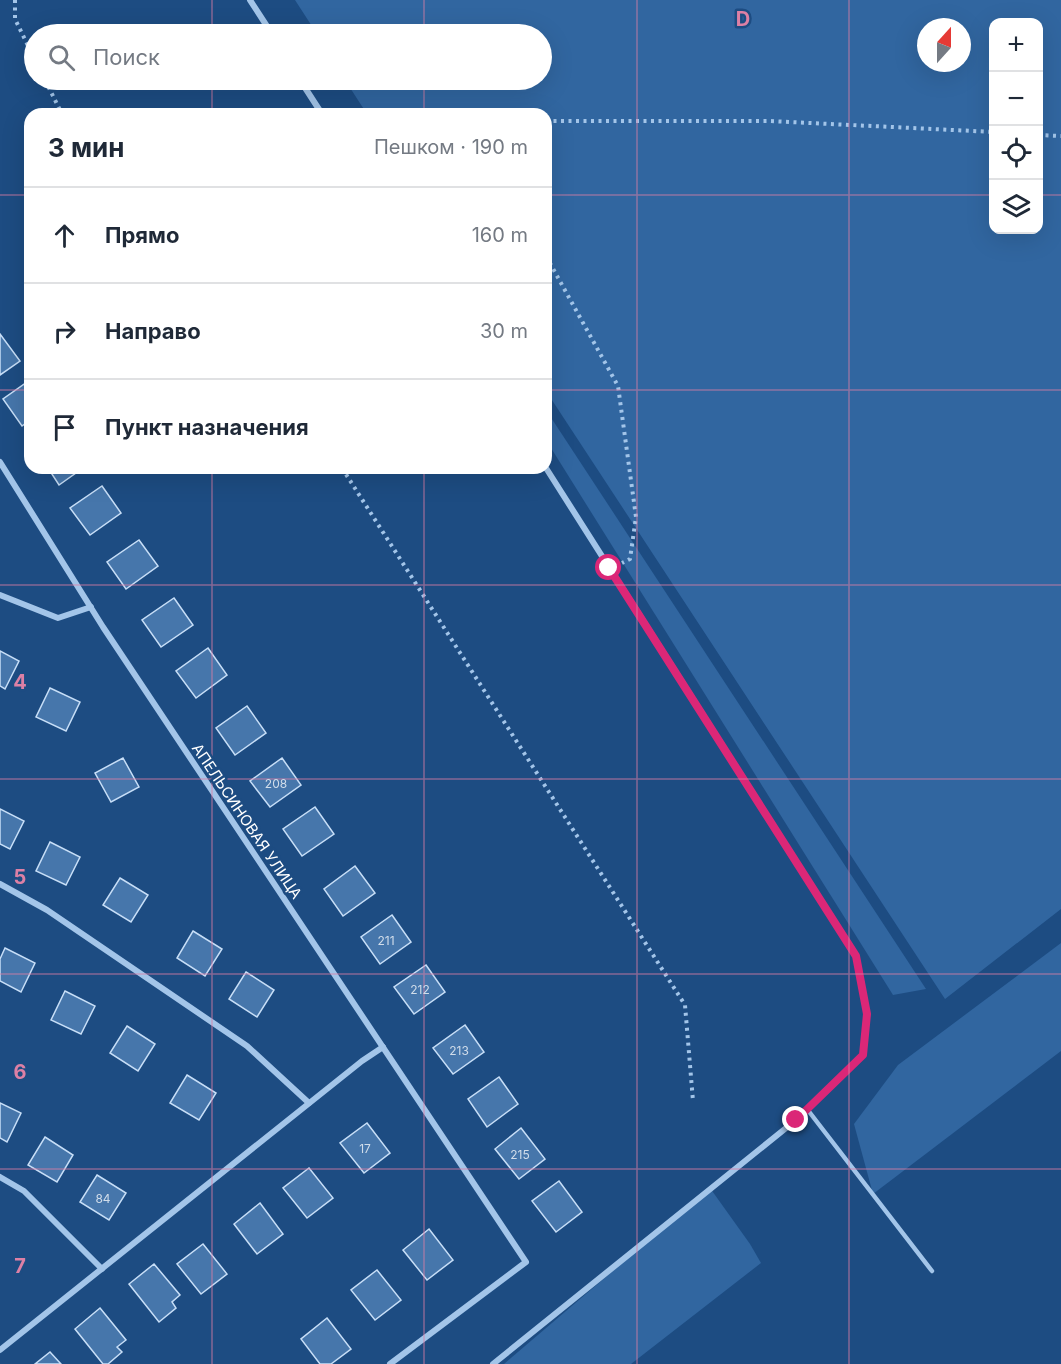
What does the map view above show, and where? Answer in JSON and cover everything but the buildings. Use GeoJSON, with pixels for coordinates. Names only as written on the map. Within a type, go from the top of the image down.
{"type":"FeatureCollection","features":[{"type":"Feature","properties":{"kind":"street"},"geometry":{"type":"LineString","coordinates":[[250,0],[266,24]]}},
{"type":"Feature","properties":{"kind":"street"},"geometry":{"type":"LineString","coordinates":[[306,90],[318,108]]}},
{"type":"Feature","properties":{"kind":"street","name":"АПЕЛЬСИНОВАЯ УЛИЦА"},"geometry":{"type":"LineString","coordinates":[[0,462],[91,607],[526,1262],[390,1364]]}},
{"type":"Feature","properties":{"kind":"street"},"geometry":{"type":"LineString","coordinates":[[493,1364],[796,1120],[863,1055],[867,1014],[856,956],[550,474]]}},
{"type":"Feature","properties":{"kind":"street"},"geometry":{"type":"LineString","coordinates":[[0,595],[58,618],[91,607]]}},
{"type":"Feature","properties":{"kind":"street"},"geometry":{"type":"LineString","coordinates":[[0,884],[47,910],[247,1046],[309,1103]]}},
{"type":"Feature","properties":{"kind":"street"},"geometry":{"type":"LineString","coordinates":[[0,1350],[309,1103],[383,1047]]}},
{"type":"Feature","properties":{"kind":"street"},"geometry":{"type":"LineString","coordinates":[[0,1177],[24,1191],[102,1269]]}},
{"type":"Feature","properties":{"kind":"lane"},"geometry":{"type":"LineString","coordinates":[[807,1109],[932,1271]]}},
{"type":"Feature","properties":{"kind":"path"},"geometry":{"type":"LineString","coordinates":[[15,0],[15,19],[24,37]]}},
{"type":"Feature","properties":{"kind":"path"},"geometry":{"type":"LineString","coordinates":[[50,90],[59,108]]}},
{"type":"Feature","properties":{"kind":"path"},"geometry":{"type":"LineString","coordinates":[[552,121],[769,121],[989,132]]}},
{"type":"Feature","properties":{"kind":"path"},"geometry":{"type":"LineString","coordinates":[[1043,135],[1061,136]]}},
{"type":"Feature","properties":{"kind":"path"},"geometry":{"type":"LineString","coordinates":[[552,267],[618,386],[636,517],[630,559],[609,568]]}},
{"type":"Feature","properties":{"kind":"path"},"geometry":{"type":"LineString","coordinates":[[346,474],[685,1005],[693,1101]]}},
{"type":"Feature","properties":{"kind":"shaded area"},"geometry":{"type":"Polygon","coordinates":[[[295,0],[1061,0],[1061,909],[945,999],[552,400],[552,108],[363,108],[351,90],[552,90],[552,24],[311,24],[295,0]]]}},
{"type":"Feature","properties":{"kind":"shaded area"},"geometry":{"type":"Polygon","coordinates":[[[552,419],[926,989],[893,995],[552,450],[552,419]]]}},
{"type":"Feature","properties":{"kind":"shaded area"},"geometry":{"type":"Polygon","coordinates":[[[1061,943],[1061,1051],[873,1194],[854,1124],[898,1065],[1061,943]]]}},
{"type":"Feature","properties":{"kind":"shaded area"},"geometry":{"type":"Polygon","coordinates":[[[710,1188],[761,1263],[631,1364],[504,1364],[710,1188]]]}},
{"type":"Feature","properties":{"kind":"route"},"geometry":{"type":"LineString","coordinates":[[609,568],[856,956],[867,1014],[863,1055],[796,1120]]}}]}
